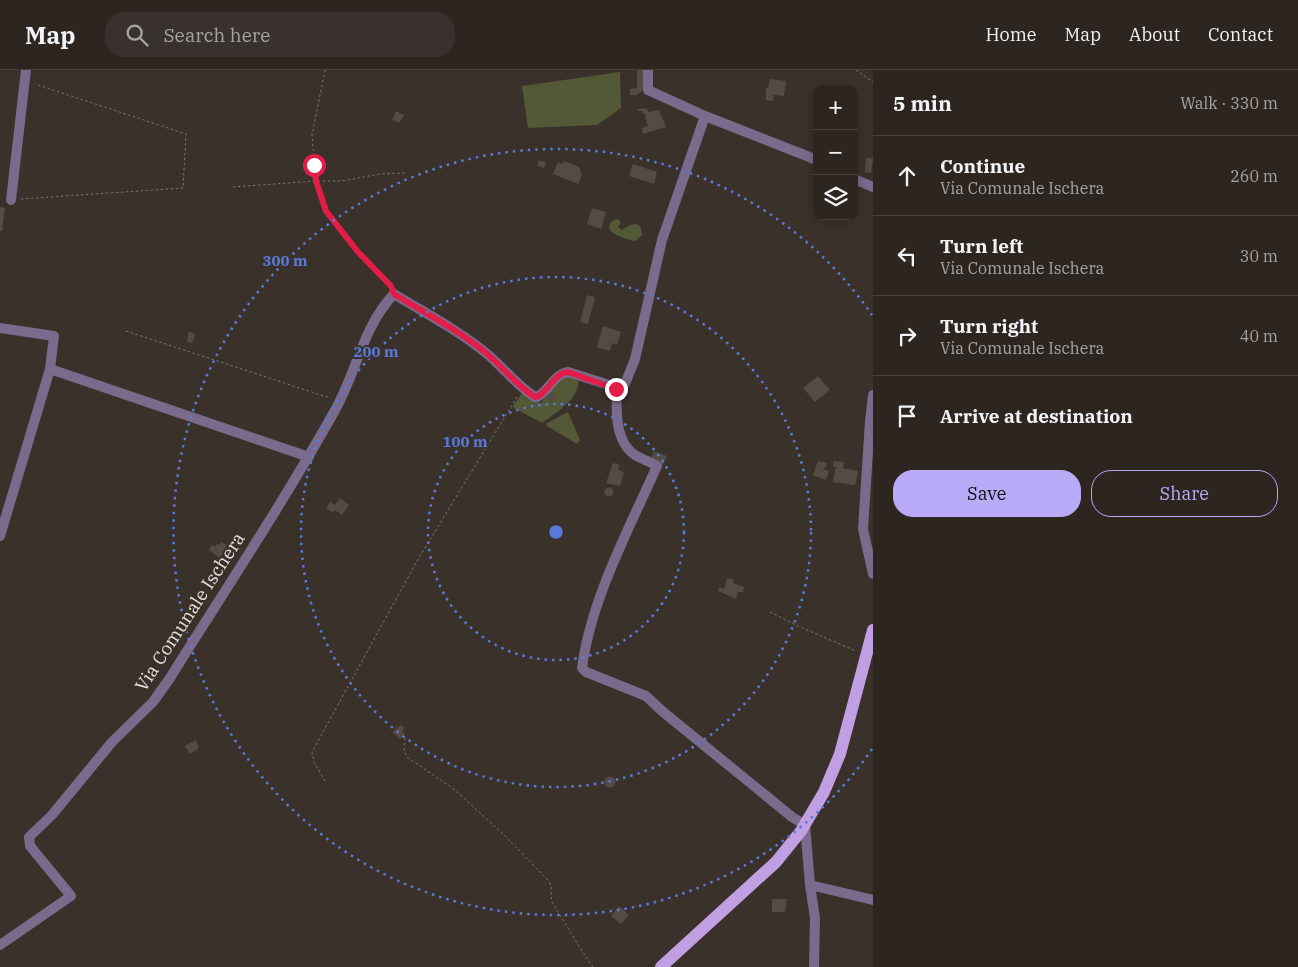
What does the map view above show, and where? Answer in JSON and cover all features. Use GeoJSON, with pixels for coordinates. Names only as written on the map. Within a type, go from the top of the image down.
{"type":"FeatureCollection","features":[{"type":"Feature","properties":{"kind":"main road"},"geometry":{"type":"LineString","coordinates":[[661,967],[776,862],[805,825],[824,792],[840,754],[873,630]]}},
{"type":"Feature","properties":{"kind":"street"},"geometry":{"type":"LineString","coordinates":[[648,70],[648,90],[705,116],[813,158]]}},
{"type":"Feature","properties":{"kind":"street"},"geometry":{"type":"LineString","coordinates":[[11,200],[26,75]]}},
{"type":"Feature","properties":{"kind":"street"},"geometry":{"type":"LineString","coordinates":[[394,294],[468,339],[487,354],[522,388],[537,397],[557,377],[568,372],[616,389],[625,384],[635,359],[662,240],[705,116]]}},
{"type":"Feature","properties":{"kind":"street"},"geometry":{"type":"LineString","coordinates":[[858,181],[873,187]]}},
{"type":"Feature","properties":{"kind":"street","name":"Via Comunale Ischera"},"geometry":{"type":"LineString","coordinates":[[0,945],[71,896],[30,846],[29,837],[52,815],[112,742],[153,702],[309,458],[340,401],[370,330],[383,306],[394,294]]}},
{"type":"Feature","properties":{"kind":"street"},"geometry":{"type":"LineString","coordinates":[[0,328],[54,336],[50,369],[0,536]]}},
{"type":"Feature","properties":{"kind":"street"},"geometry":{"type":"LineString","coordinates":[[50,369],[309,458]]}},
{"type":"Feature","properties":{"kind":"street"},"geometry":{"type":"LineString","coordinates":[[616,389],[619,427],[623,443],[635,455],[657,466],[610,574],[589,630],[582,668],[586,672],[646,696],[792,817],[805,825],[815,918],[814,967]]}},
{"type":"Feature","properties":{"kind":"street"},"geometry":{"type":"LineString","coordinates":[[873,396],[863,530],[873,574]]}},
{"type":"Feature","properties":{"kind":"street"},"geometry":{"type":"LineString","coordinates":[[810,885],[873,900]]}},
{"type":"Feature","properties":{"kind":"path"},"geometry":{"type":"LineString","coordinates":[[325,70],[312,135],[316,181],[326,211],[358,252],[391,286],[394,294]]}},
{"type":"Feature","properties":{"kind":"path"},"geometry":{"type":"LineString","coordinates":[[856,70],[873,82]]}},
{"type":"Feature","properties":{"kind":"path"},"geometry":{"type":"LineString","coordinates":[[11,200],[183,188],[186,134],[26,75]]}},
{"type":"Feature","properties":{"kind":"path"},"geometry":{"type":"LineString","coordinates":[[233,187],[341,181],[380,174],[404,173]]}},
{"type":"Feature","properties":{"kind":"path"},"geometry":{"type":"LineString","coordinates":[[126,331],[340,401]]}},
{"type":"Feature","properties":{"kind":"path"},"geometry":{"type":"LineString","coordinates":[[325,781],[314,762],[312,752],[317,741],[417,561],[522,388]]}},
{"type":"Feature","properties":{"kind":"path"},"geometry":{"type":"LineString","coordinates":[[770,612],[866,655]]}},
{"type":"Feature","properties":{"kind":"path"},"geometry":{"type":"LineString","coordinates":[[405,738],[404,750],[406,757],[455,790],[549,880],[552,886],[550,896],[552,902],[594,967]]}},
{"type":"Feature","properties":{"kind":"green space"},"geometry":{"type":"Polygon","coordinates":[[[620,72],[621,108],[597,125],[528,128],[522,86],[620,72]]]}},
{"type":"Feature","properties":{"kind":"green space"},"geometry":{"type":"Polygon","coordinates":[[[618,219],[621,222],[618,227],[622,230],[630,225],[637,224],[641,228],[642,235],[633,241],[614,233],[609,229],[610,225],[618,219]]]}},
{"type":"Feature","properties":{"kind":"green space"},"geometry":{"type":"Polygon","coordinates":[[[567,376],[578,380],[576,393],[566,405],[542,423],[514,408],[513,406],[522,393],[541,403],[556,383],[567,376]]]}},
{"type":"Feature","properties":{"kind":"green space"},"geometry":{"type":"Polygon","coordinates":[[[568,412],[580,440],[577,444],[547,426],[547,423],[568,412]]]}},
{"type":"Feature","properties":{"kind":"building"},"geometry":{"type":"Polygon","coordinates":[[[637,70],[644,70],[644,89],[637,95],[630,95],[630,89],[637,88],[637,70]]]}},
{"type":"Feature","properties":{"kind":"building"},"geometry":{"type":"Polygon","coordinates":[[[770,79],[786,81],[784,96],[774,95],[773,101],[766,100],[766,88],[768,88],[770,79]]]}},
{"type":"Feature","properties":{"kind":"building"},"geometry":{"type":"Polygon","coordinates":[[[647,108],[648,112],[659,110],[666,127],[643,134],[642,128],[648,126],[644,113],[638,109],[647,108]]]}},
{"type":"Feature","properties":{"kind":"building"},"geometry":{"type":"Polygon","coordinates":[[[396,111],[404,115],[399,123],[392,120],[396,111]]]}},
{"type":"Feature","properties":{"kind":"building"},"geometry":{"type":"Polygon","coordinates":[[[866,158],[873,158],[871,173],[865,172],[866,158]]]}},
{"type":"Feature","properties":{"kind":"building"},"geometry":{"type":"Polygon","coordinates":[[[539,160],[546,162],[544,168],[537,166],[539,160]]]}},
{"type":"Feature","properties":{"kind":"building"},"geometry":{"type":"Polygon","coordinates":[[[564,161],[579,167],[582,175],[578,184],[553,174],[558,162],[562,164],[564,161]]]}},
{"type":"Feature","properties":{"kind":"building"},"geometry":{"type":"Polygon","coordinates":[[[633,164],[657,172],[654,184],[629,176],[633,164]]]}},
{"type":"Feature","properties":{"kind":"building"},"geometry":{"type":"Polygon","coordinates":[[[0,207],[5,208],[2,231],[0,231],[0,207]]]}},
{"type":"Feature","properties":{"kind":"building"},"geometry":{"type":"Polygon","coordinates":[[[592,208],[606,212],[601,229],[587,224],[592,208]]]}},
{"type":"Feature","properties":{"kind":"building"},"geometry":{"type":"Polygon","coordinates":[[[587,295],[595,297],[588,324],[580,322],[587,295]]]}},
{"type":"Feature","properties":{"kind":"building"},"geometry":{"type":"Polygon","coordinates":[[[603,326],[621,332],[617,345],[612,343],[610,351],[597,347],[603,326]]]}},
{"type":"Feature","properties":{"kind":"building"},"geometry":{"type":"Polygon","coordinates":[[[189,331],[195,334],[192,343],[187,342],[189,331]]]}},
{"type":"Feature","properties":{"kind":"building"},"geometry":{"type":"Polygon","coordinates":[[[818,376],[830,390],[815,402],[803,388],[818,376]]]}},
{"type":"Feature","properties":{"kind":"building"},"geometry":{"type":"Polygon","coordinates":[[[552,392],[557,397],[552,402],[547,397],[552,392]]]}},
{"type":"Feature","properties":{"kind":"building"},"geometry":{"type":"Polygon","coordinates":[[[654,451],[667,456],[663,465],[650,460],[654,451]]]}},
{"type":"Feature","properties":{"kind":"building"},"geometry":{"type":"Polygon","coordinates":[[[818,461],[827,463],[826,468],[824,467],[824,469],[829,471],[826,480],[813,475],[818,461]]]}},
{"type":"Feature","properties":{"kind":"building"},"geometry":{"type":"Polygon","coordinates":[[[834,461],[844,462],[843,468],[858,471],[855,485],[833,482],[836,467],[833,467],[834,461]]]}},
{"type":"Feature","properties":{"kind":"building"},"geometry":{"type":"Polygon","coordinates":[[[613,463],[620,465],[618,470],[624,472],[620,486],[606,483],[613,463]]]}},
{"type":"Feature","properties":{"kind":"building"},"geometry":{"type":"Polygon","coordinates":[[[609,488],[613,492],[609,496],[605,492],[609,488]]]}},
{"type":"Feature","properties":{"kind":"building"},"geometry":{"type":"Polygon","coordinates":[[[340,498],[349,505],[342,515],[335,510],[333,513],[326,508],[330,502],[335,505],[340,498]]]}},
{"type":"Feature","properties":{"kind":"building"},"geometry":{"type":"Polygon","coordinates":[[[221,542],[227,545],[220,558],[209,550],[212,545],[215,547],[221,542]]]}},
{"type":"Feature","properties":{"kind":"building"},"geometry":{"type":"Polygon","coordinates":[[[727,578],[734,579],[733,583],[744,587],[743,592],[738,592],[736,599],[718,591],[719,587],[724,589],[727,578]]]}},
{"type":"Feature","properties":{"kind":"building"},"geometry":{"type":"Polygon","coordinates":[[[401,725],[405,728],[402,731],[405,734],[400,739],[392,732],[401,725]]]}},
{"type":"Feature","properties":{"kind":"building"},"geometry":{"type":"Polygon","coordinates":[[[196,740],[199,748],[190,754],[185,746],[196,740]]]}},
{"type":"Feature","properties":{"kind":"building"},"geometry":{"type":"Polygon","coordinates":[[[610,776],[616,782],[610,788],[604,782],[610,776]]]}},
{"type":"Feature","properties":{"kind":"building"},"geometry":{"type":"Polygon","coordinates":[[[772,899],[787,899],[785,912],[772,912],[772,899]]]}},
{"type":"Feature","properties":{"kind":"building"},"geometry":{"type":"Polygon","coordinates":[[[619,906],[629,915],[621,924],[611,916],[619,906]]]}},
{"type":"Feature","properties":{"kind":"route"},"geometry":{"type":"LineString","coordinates":[[314,165],[316,181],[326,211],[358,252],[391,286],[394,294],[468,339],[508,373],[522,388],[535,397],[542,394],[557,377],[568,372],[616,389]]}}]}
